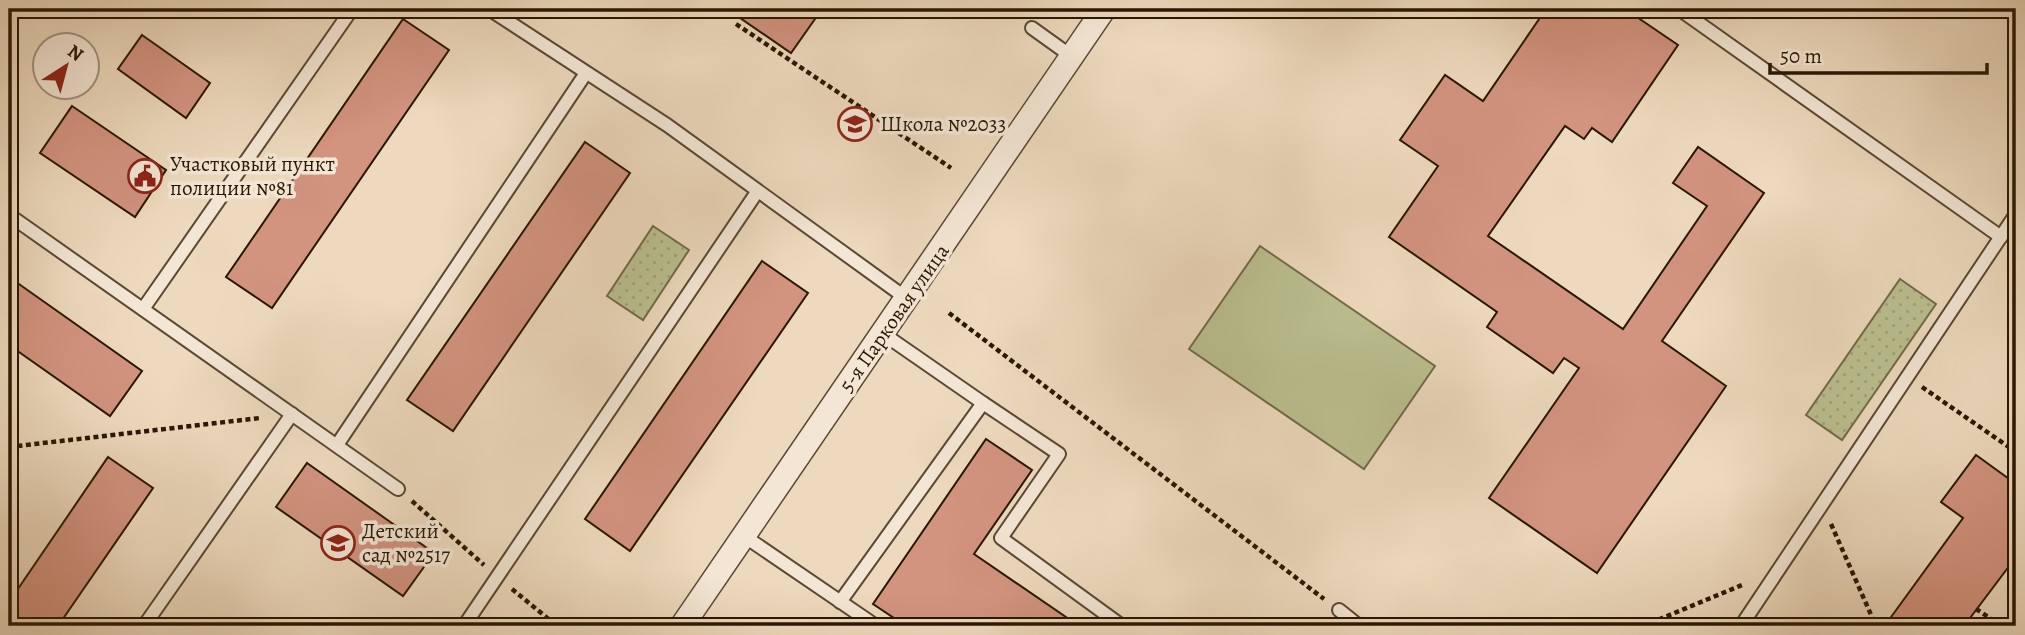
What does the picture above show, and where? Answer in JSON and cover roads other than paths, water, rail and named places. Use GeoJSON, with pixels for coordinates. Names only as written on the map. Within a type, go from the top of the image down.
{"type":"FeatureCollection","features":[{"type":"Feature","properties":{"kind":"street","name":"5-я Парковая улица"},"geometry":{"type":"LineString","coordinates":[[682,626],[1104,9]]}},
{"type":"Feature","properties":{"kind":"lane"},"geometry":{"type":"LineString","coordinates":[[143,309],[352,9]]}},
{"type":"Feature","properties":{"kind":"lane"},"geometry":{"type":"LineString","coordinates":[[489,9],[667,125],[906,298]]}},
{"type":"Feature","properties":{"kind":"lane"},"geometry":{"type":"LineString","coordinates":[[1679,9],[2001,237]]}},
{"type":"Feature","properties":{"kind":"lane"},"geometry":{"type":"LineString","coordinates":[[1032,28],[1072,56]]}},
{"type":"Feature","properties":{"kind":"lane"},"geometry":{"type":"LineString","coordinates":[[337,445],[586,73]]}},
{"type":"Feature","properties":{"kind":"lane"},"geometry":{"type":"LineString","coordinates":[[464,626],[758,192]]}},
{"type":"Feature","properties":{"kind":"lane"},"geometry":{"type":"LineString","coordinates":[[1741,626],[2016,214]]}},
{"type":"Feature","properties":{"kind":"lane"},"geometry":{"type":"LineString","coordinates":[[9,215],[398,489]]}},
{"type":"Feature","properties":{"kind":"lane"},"geometry":{"type":"LineString","coordinates":[[882,333],[1059,454],[1001,538],[1122,626]]}},
{"type":"Feature","properties":{"kind":"lane"},"geometry":{"type":"LineString","coordinates":[[840,602],[983,403]]}},
{"type":"Feature","properties":{"kind":"lane"},"geometry":{"type":"LineString","coordinates":[[144,626],[292,414]]}},
{"type":"Feature","properties":{"kind":"lane"},"geometry":{"type":"LineString","coordinates":[[744,536],[876,626]]}},
{"type":"Feature","properties":{"kind":"lane"},"geometry":{"type":"LineString","coordinates":[[1339,610],[1359,626]]}},
{"type":"Feature","properties":{"kind":"place","name":"Школа №2033"},"geometry":{"type":"Point","coordinates":[855,124]}},
{"type":"Feature","properties":{"kind":"place","name":"Участковый пункт полиции №81"},"geometry":{"type":"Point","coordinates":[145,176]}},
{"type":"Feature","properties":{"kind":"place","name":"Детский сад №2517"},"geometry":{"type":"Point","coordinates":[338,543]}}]}
